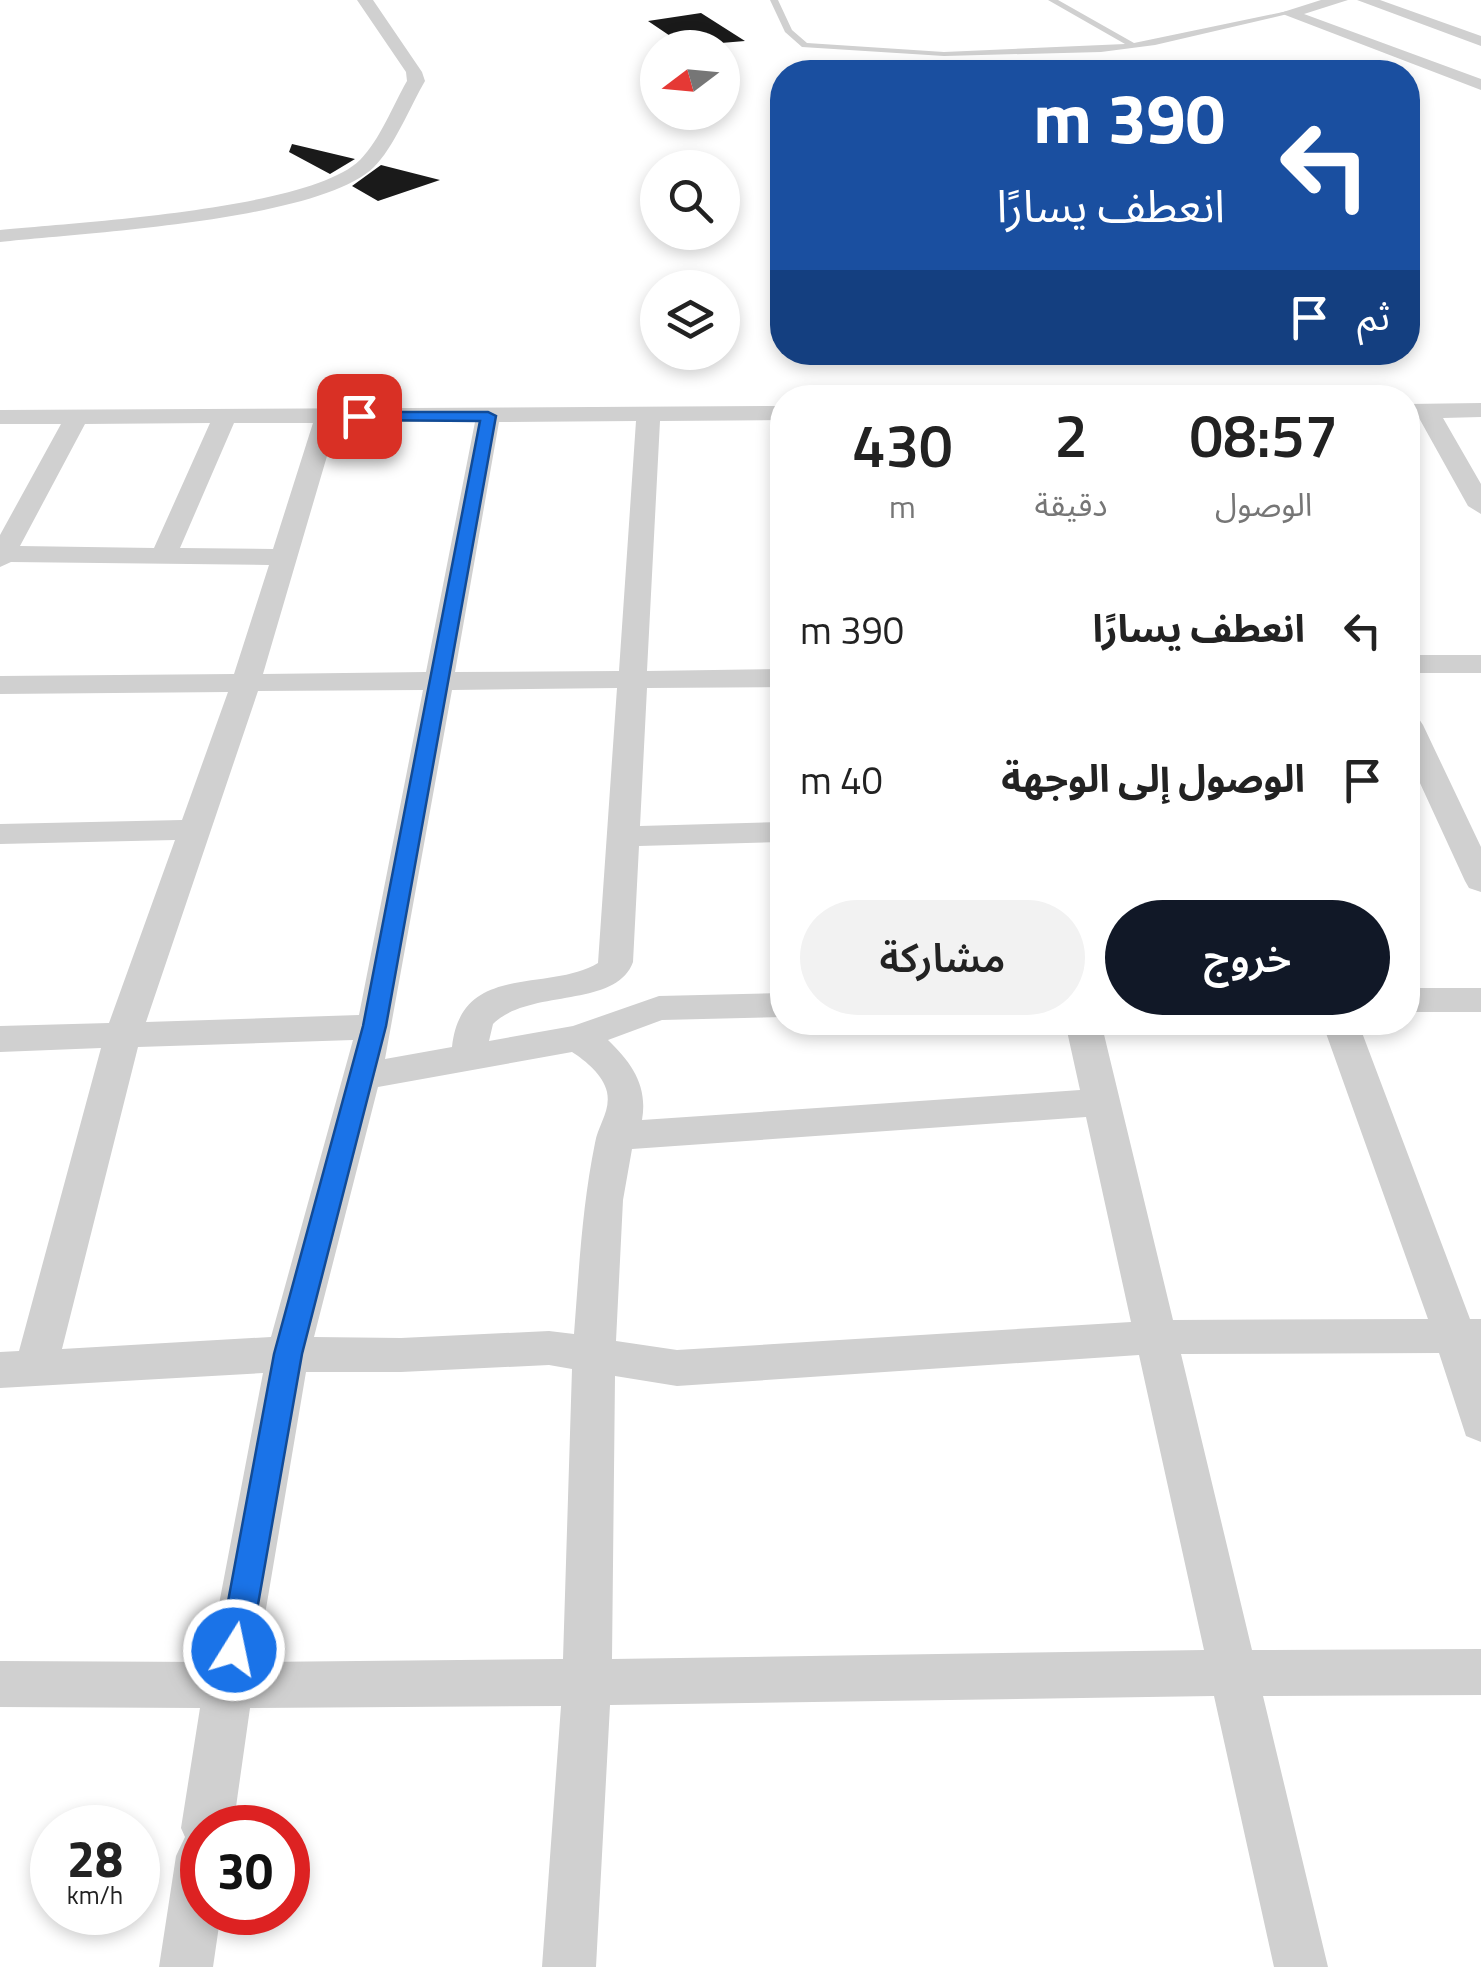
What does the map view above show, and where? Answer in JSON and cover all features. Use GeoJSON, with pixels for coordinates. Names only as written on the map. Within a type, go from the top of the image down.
{"type":"FeatureCollection","features":[{"type":"Feature","properties":{"kind":"street"},"geometry":{"type":"LineString","coordinates":[[0,236],[220,212],[298,196],[353,174],[377,151],[416,81],[414,72],[365,0]]}},
{"type":"Feature","properties":{"kind":"street"},"geometry":{"type":"LineString","coordinates":[[1288,13],[1340,0]]}},
{"type":"Feature","properties":{"kind":"street"},"geometry":{"type":"LineString","coordinates":[[1366,0],[1481,41]]}},
{"type":"Feature","properties":{"kind":"street"},"geometry":{"type":"LineString","coordinates":[[1288,13],[1414,60]]}},
{"type":"Feature","properties":{"kind":"street"},"geometry":{"type":"LineString","coordinates":[[1420,62],[1481,85]]}},
{"type":"Feature","properties":{"kind":"street"},"geometry":{"type":"LineString","coordinates":[[1420,411],[1481,410]]}},
{"type":"Feature","properties":{"kind":"street"},"geometry":{"type":"LineString","coordinates":[[0,417],[770,413]]}},
{"type":"Feature","properties":{"kind":"street"},"geometry":{"type":"LineString","coordinates":[[470,1054],[473,1027],[482,1012],[503,998],[600,978],[613,970],[625,836],[648,414]]}},
{"type":"Feature","properties":{"kind":"street"},"geometry":{"type":"LineString","coordinates":[[1420,415],[1481,506]]}},
{"type":"Feature","properties":{"kind":"street"},"geometry":{"type":"LineString","coordinates":[[78,416],[1,556],[285,556]]}},
{"type":"Feature","properties":{"kind":"street"},"geometry":{"type":"LineString","coordinates":[[327,416],[246,683],[123,1035],[18,1369],[288,1354],[401,1355],[548,1348],[677,1368],[1158,1337],[1468,1336]]}},
{"type":"Feature","properties":{"kind":"street"},"geometry":{"type":"LineString","coordinates":[[210,1805],[288,1354],[375,1026],[488,416]]}},
{"type":"Feature","properties":{"kind":"street"},"geometry":{"type":"LineString","coordinates":[[164,556],[224,418]]}},
{"type":"Feature","properties":{"kind":"street"},"geometry":{"type":"LineString","coordinates":[[1420,664],[1481,664]]}},
{"type":"Feature","properties":{"kind":"street"},"geometry":{"type":"LineString","coordinates":[[0,685],[770,678]]}},
{"type":"Feature","properties":{"kind":"street"},"geometry":{"type":"LineString","coordinates":[[1420,751],[1481,882]]}},
{"type":"Feature","properties":{"kind":"street"},"geometry":{"type":"LineString","coordinates":[[0,834],[194,830]]}},
{"type":"Feature","properties":{"kind":"street"},"geometry":{"type":"LineString","coordinates":[[625,836],[770,832]]}},
{"type":"Feature","properties":{"kind":"street"},"geometry":{"type":"LineString","coordinates":[[1420,1000],[1481,1000]]}},
{"type":"Feature","properties":{"kind":"street"},"geometry":{"type":"LineString","coordinates":[[364,1076],[470,1054],[578,1038],[659,1008],[770,1005]]}},
{"type":"Feature","properties":{"kind":"street"},"geometry":{"type":"LineString","coordinates":[[0,1039],[375,1026]]}},
{"type":"Feature","properties":{"kind":"street"},"geometry":{"type":"LineString","coordinates":[[1086,1035],[1236,1671],[1301,1967]]}},
{"type":"Feature","properties":{"kind":"street"},"geometry":{"type":"LineString","coordinates":[[1345,1035],[1468,1336],[1481,1422]]}},
{"type":"Feature","properties":{"kind":"street"},"geometry":{"type":"LineString","coordinates":[[569,1967],[587,1681],[594,1354],[603,1200],[615,1136],[624,1118],[626,1094],[618,1076],[598,1051],[578,1038]]}},
{"type":"Feature","properties":{"kind":"street"},"geometry":{"type":"LineString","coordinates":[[615,1136],[1104,1102]]}},
{"type":"Feature","properties":{"kind":"street"},"geometry":{"type":"LineString","coordinates":[[0,1684],[228,1687],[1236,1671],[1481,1672]]}},
{"type":"Feature","properties":{"kind":"street"},"geometry":{"type":"LineString","coordinates":[[186,1967],[191,1935]]}},
{"type":"Feature","properties":{"kind":"lane"},"geometry":{"type":"LineString","coordinates":[[774,0],[784,24],[797,41],[816,48],[986,54],[1135,47],[1288,13]]}},
{"type":"Feature","properties":{"kind":"lane"},"geometry":{"type":"LineString","coordinates":[[1052,0],[1135,47]]}},
{"type":"Feature","properties":{"kind":"building"},"geometry":{"type":"Polygon","coordinates":[[[701,13],[728,30],[661,30],[648,21],[701,13]]]}},
{"type":"Feature","properties":{"kind":"building"},"geometry":{"type":"Polygon","coordinates":[[[292,144],[355,159],[330,174],[289,152],[292,144]]]}},
{"type":"Feature","properties":{"kind":"building"},"geometry":{"type":"Polygon","coordinates":[[[381,165],[440,180],[378,201],[352,186],[381,165]]]}},
{"type":"Feature","properties":{"kind":"route"},"geometry":{"type":"LineString","coordinates":[[234,1650],[288,1354],[375,1026],[488,416],[359,416]]}}]}
